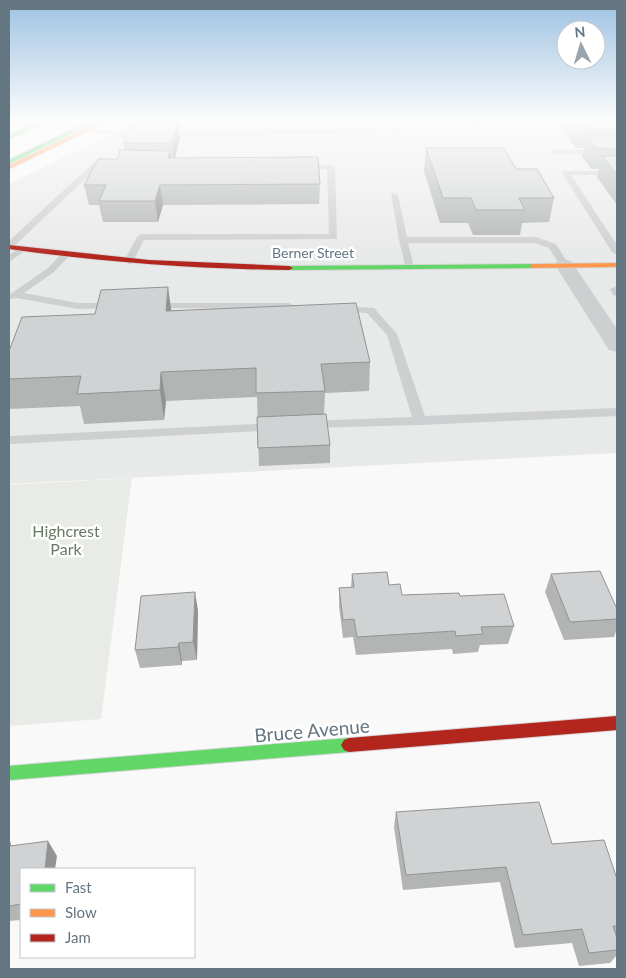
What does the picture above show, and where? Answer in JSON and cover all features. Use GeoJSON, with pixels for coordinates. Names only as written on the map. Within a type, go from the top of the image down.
{"type":"FeatureCollection","features":[{"type":"Feature","properties":{"kind":"main road","name":"Berner Street"},"geometry":{"type":"LineString","coordinates":[[9,247],[129,261],[231,266],[617,265]]}},
{"type":"Feature","properties":{"kind":"main road","name":"Bruce Avenue"},"geometry":{"type":"LineString","coordinates":[[9,773],[617,723]]}},
{"type":"Feature","properties":{"kind":"street"},"geometry":{"type":"LineString","coordinates":[[564,265],[617,345]]}},
{"type":"Feature","properties":{"kind":"lane"},"geometry":{"type":"LineString","coordinates":[[9,247],[95,166]]}},
{"type":"Feature","properties":{"kind":"lane"},"geometry":{"type":"LineString","coordinates":[[129,261],[141,237],[334,237],[331,166],[292,166]]}},
{"type":"Feature","properties":{"kind":"lane"},"geometry":{"type":"LineString","coordinates":[[617,173],[566,173],[614,242],[617,252]]}},
{"type":"Feature","properties":{"kind":"lane"},"geometry":{"type":"LineString","coordinates":[[394,195],[409,267]]}},
{"type":"Feature","properties":{"kind":"lane"},"geometry":{"type":"LineString","coordinates":[[404,240],[536,240],[553,246],[564,265]]}},
{"type":"Feature","properties":{"kind":"lane"},"geometry":{"type":"LineString","coordinates":[[9,259],[22,249]]}},
{"type":"Feature","properties":{"kind":"lane"},"geometry":{"type":"LineString","coordinates":[[12,297],[51,270],[66,254]]}},
{"type":"Feature","properties":{"kind":"lane"},"geometry":{"type":"LineString","coordinates":[[617,289],[615,289],[617,293]]}},
{"type":"Feature","properties":{"kind":"lane"},"geometry":{"type":"LineString","coordinates":[[12,297],[78,306],[126,306]]}},
{"type":"Feature","properties":{"kind":"lane"},"geometry":{"type":"LineString","coordinates":[[146,306],[300,306]]}},
{"type":"Feature","properties":{"kind":"lane"},"geometry":{"type":"LineString","coordinates":[[330,308],[370,310],[392,334],[420,421]]}},
{"type":"Feature","properties":{"kind":"lane"},"geometry":{"type":"LineString","coordinates":[[9,440],[617,412]]}},
{"type":"Feature","properties":{"kind":"shaded area"},"geometry":{"type":"Polygon","coordinates":[[[47,166],[617,166],[617,453],[9,484],[9,184],[47,166]]]}},
{"type":"Feature","properties":{"kind":"green space","name":"Highcrest Park"},"geometry":{"type":"Polygon","coordinates":[[[132,478],[101,719],[9,726],[9,485],[132,478]]]}},
{"type":"Feature","properties":{"kind":"building"},"geometry":{"type":"Polygon","coordinates":[[[94,166],[319,166],[320,184],[160,185],[155,201],[99,201],[106,185],[84,185],[94,166]]]}},
{"type":"Feature","properties":{"kind":"building"},"geometry":{"type":"Polygon","coordinates":[[[432,166],[514,166],[516,169],[537,169],[554,198],[519,198],[525,210],[476,210],[471,198],[443,198],[432,166]]]}},
{"type":"Feature","properties":{"kind":"building"},"geometry":{"type":"Polygon","coordinates":[[[610,166],[617,166],[617,175],[610,166]]]}},
{"type":"Feature","properties":{"kind":"building"},"geometry":{"type":"Polygon","coordinates":[[[168,287],[166,311],[356,303],[370,362],[321,364],[325,391],[256,393],[256,368],[161,372],[160,390],[77,394],[81,376],[9,379],[9,351],[22,317],[95,314],[101,290],[168,287]]]}},
{"type":"Feature","properties":{"kind":"building"},"geometry":{"type":"Polygon","coordinates":[[[326,414],[330,445],[258,448],[257,417],[326,414]]]}},
{"type":"Feature","properties":{"kind":"building"},"geometry":{"type":"Polygon","coordinates":[[[600,571],[617,609],[617,619],[570,622],[551,574],[600,571]]]}},
{"type":"Feature","properties":{"kind":"building"},"geometry":{"type":"Polygon","coordinates":[[[387,572],[389,585],[400,584],[402,595],[459,593],[460,596],[504,594],[514,626],[481,627],[483,634],[456,636],[455,631],[357,637],[354,619],[343,620],[339,588],[354,587],[352,574],[387,572]]]}},
{"type":"Feature","properties":{"kind":"building"},"geometry":{"type":"Polygon","coordinates":[[[195,592],[193,642],[179,643],[178,647],[135,650],[141,596],[195,592]]]}},
{"type":"Feature","properties":{"kind":"building"},"geometry":{"type":"Polygon","coordinates":[[[539,802],[552,844],[604,840],[617,879],[617,926],[613,926],[617,938],[617,950],[589,953],[582,929],[523,935],[506,867],[406,875],[396,812],[539,802]]]}},
{"type":"Feature","properties":{"kind":"building"},"geometry":{"type":"Polygon","coordinates":[[[48,841],[45,868],[20,868],[20,904],[9,906],[10,842],[10,846],[48,841]]]}},
{"type":"Feature","properties":{"kind":"traffic: fast"},"geometry":{"type":"LineString","coordinates":[[289,268],[533,266]]}},
{"type":"Feature","properties":{"kind":"traffic: fast"},"geometry":{"type":"LineString","coordinates":[[9,773],[349,745]]}},
{"type":"Feature","properties":{"kind":"traffic: slow"},"geometry":{"type":"LineString","coordinates":[[533,266],[617,265]]}},
{"type":"Feature","properties":{"kind":"traffic: jam"},"geometry":{"type":"LineString","coordinates":[[9,247],[149,262],[289,268]]}},
{"type":"Feature","properties":{"kind":"traffic: jam"},"geometry":{"type":"LineString","coordinates":[[349,745],[617,723]]}}]}
